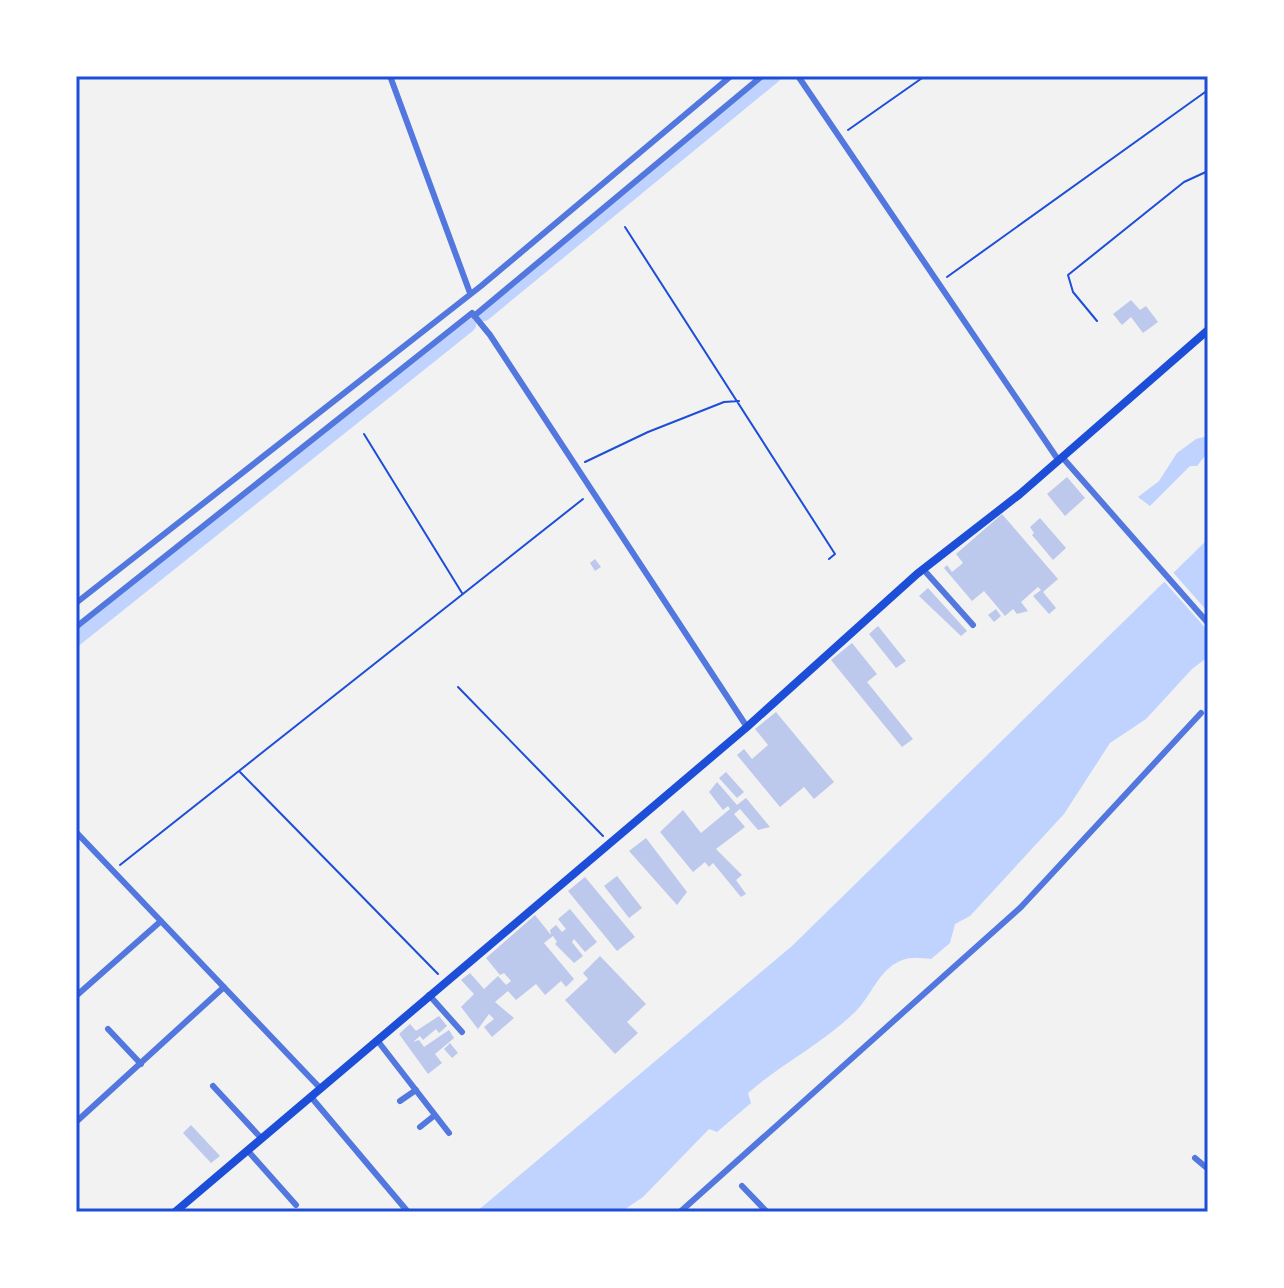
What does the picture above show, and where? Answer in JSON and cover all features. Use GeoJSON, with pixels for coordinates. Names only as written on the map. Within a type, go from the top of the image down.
{"type":"FeatureCollection","features":[{"type":"Feature","properties":{"kind":"main road"},"geometry":{"type":"LineString","coordinates":[[175,1212],[747,727],[923,569],[1060,459],[1208,330]]}},
{"type":"Feature","properties":{"kind":"street"},"geometry":{"type":"LineString","coordinates":[[390,76],[470,293]]}},
{"type":"Feature","properties":{"kind":"street"},"geometry":{"type":"LineString","coordinates":[[76,603],[452,308],[731,76]]}},
{"type":"Feature","properties":{"kind":"street"},"geometry":{"type":"LineString","coordinates":[[474,316],[762,76]]}},
{"type":"Feature","properties":{"kind":"street"},"geometry":{"type":"LineString","coordinates":[[798,76],[1060,459],[1208,623]]}},
{"type":"Feature","properties":{"kind":"street"},"geometry":{"type":"LineString","coordinates":[[452,308],[462,321]]}},
{"type":"Feature","properties":{"kind":"street"},"geometry":{"type":"LineString","coordinates":[[76,627],[472,313],[596,494],[747,727]]}},
{"type":"Feature","properties":{"kind":"street"},"geometry":{"type":"LineString","coordinates":[[923,569],[973,625]]}},
{"type":"Feature","properties":{"kind":"street"},"geometry":{"type":"LineString","coordinates":[[680,1212],[1006,921],[1201,713]]}},
{"type":"Feature","properties":{"kind":"street"},"geometry":{"type":"LineString","coordinates":[[76,832],[321,1089]]}},
{"type":"Feature","properties":{"kind":"street"},"geometry":{"type":"LineString","coordinates":[[76,996],[161,921]]}},
{"type":"Feature","properties":{"kind":"street"},"geometry":{"type":"LineString","coordinates":[[76,1122],[224,987]]}},
{"type":"Feature","properties":{"kind":"street"},"geometry":{"type":"LineString","coordinates":[[429,995],[462,1032]]}},
{"type":"Feature","properties":{"kind":"street"},"geometry":{"type":"LineString","coordinates":[[108,1029],[141,1064]]}},
{"type":"Feature","properties":{"kind":"street"},"geometry":{"type":"LineString","coordinates":[[377,1040],[449,1133]]}},
{"type":"Feature","properties":{"kind":"street"},"geometry":{"type":"LineString","coordinates":[[213,1086],[262,1139]]}},
{"type":"Feature","properties":{"kind":"street"},"geometry":{"type":"LineString","coordinates":[[400,1101],[416,1090]]}},
{"type":"Feature","properties":{"kind":"street"},"geometry":{"type":"LineString","coordinates":[[311,1097],[408,1212]]}},
{"type":"Feature","properties":{"kind":"street"},"geometry":{"type":"LineString","coordinates":[[420,1127],[435,1115]]}},
{"type":"Feature","properties":{"kind":"street"},"geometry":{"type":"LineString","coordinates":[[248,1151],[296,1205]]}},
{"type":"Feature","properties":{"kind":"street"},"geometry":{"type":"LineString","coordinates":[[1195,1158],[1208,1169]]}},
{"type":"Feature","properties":{"kind":"street"},"geometry":{"type":"LineString","coordinates":[[742,1186],[767,1212]]}},
{"type":"Feature","properties":{"kind":"path"},"geometry":{"type":"LineString","coordinates":[[840,136],[925,76]]}},
{"type":"Feature","properties":{"kind":"path"},"geometry":{"type":"LineString","coordinates":[[939,282],[1208,90]]}},
{"type":"Feature","properties":{"kind":"path"},"geometry":{"type":"LineString","coordinates":[[1097,321],[1073,292],[1068,275],[1172,192],[1203,170],[1208,171]]}},
{"type":"Feature","properties":{"kind":"path"},"geometry":{"type":"LineString","coordinates":[[625,227],[835,554],[829,559]]}},
{"type":"Feature","properties":{"kind":"path"},"geometry":{"type":"LineString","coordinates":[[577,466],[648,432],[724,402],[738,401]]}},
{"type":"Feature","properties":{"kind":"path"},"geometry":{"type":"LineString","coordinates":[[364,434],[463,594]]}},
{"type":"Feature","properties":{"kind":"path"},"geometry":{"type":"LineString","coordinates":[[113,870],[583,499],[596,494]]}},
{"type":"Feature","properties":{"kind":"path"},"geometry":{"type":"LineString","coordinates":[[458,687],[610,843]]}},
{"type":"Feature","properties":{"kind":"path"},"geometry":{"type":"LineString","coordinates":[[239,771],[444,981]]}},
{"type":"Feature","properties":{"kind":"water"},"geometry":{"type":"Polygon","coordinates":[[[1208,436],[1208,452],[1197,466],[1190,466],[1150,506],[1138,497],[1159,481],[1177,453],[1196,439],[1208,436]]]}},
{"type":"Feature","properties":{"kind":"water"},"geometry":{"type":"Polygon","coordinates":[[[1208,539],[1208,657],[1192,669],[1146,719],[1110,743],[1064,814],[970,916],[955,924],[950,943],[931,959],[908,958],[893,965],[844,1022],[748,1093],[751,1103],[717,1132],[709,1129],[643,1197],[621,1212],[476,1212],[792,946],[1208,539]]]}},
{"type":"Feature","properties":{"kind":"pier"},"geometry":{"type":"Polygon","coordinates":[[[1171,570],[1208,612],[1208,631],[1162,579],[1171,570]]]}},
{"type":"Feature","properties":{"kind":"building"},"geometry":{"type":"Polygon","coordinates":[[[1131,300],[1140,310],[1146,306],[1158,322],[1143,333],[1131,317],[1122,325],[1113,314],[1131,300]]]}},
{"type":"Feature","properties":{"kind":"building"},"geometry":{"type":"Polygon","coordinates":[[[1067,477],[1085,498],[1065,516],[1047,494],[1067,477]]]}},
{"type":"Feature","properties":{"kind":"building"},"geometry":{"type":"Polygon","coordinates":[[[1002,514],[1058,579],[1043,592],[1056,608],[1049,614],[1033,596],[1041,590],[1038,587],[1021,602],[1028,611],[1017,614],[1013,609],[1005,616],[984,591],[972,601],[944,568],[947,565],[952,572],[963,563],[956,554],[1002,514]]]}},
{"type":"Feature","properties":{"kind":"building"},"geometry":{"type":"Polygon","coordinates":[[[1040,518],[1066,548],[1053,560],[1032,535],[1034,533],[1030,527],[1040,518]]]}},
{"type":"Feature","properties":{"kind":"building"},"geometry":{"type":"Polygon","coordinates":[[[595,559],[601,567],[595,571],[590,563],[595,559]]]}},
{"type":"Feature","properties":{"kind":"building"},"geometry":{"type":"Polygon","coordinates":[[[928,588],[967,631],[961,636],[919,596],[928,588]]]}},
{"type":"Feature","properties":{"kind":"building"},"geometry":{"type":"Polygon","coordinates":[[[996,609],[1001,616],[994,622],[988,615],[996,609]]]}},
{"type":"Feature","properties":{"kind":"building"},"geometry":{"type":"Polygon","coordinates":[[[878,626],[906,661],[896,668],[869,634],[878,626]]]}},
{"type":"Feature","properties":{"kind":"building"},"geometry":{"type":"Polygon","coordinates":[[[852,643],[877,674],[867,682],[913,739],[902,747],[831,660],[852,643]]]}},
{"type":"Feature","properties":{"kind":"building"},"geometry":{"type":"Polygon","coordinates":[[[776,712],[834,782],[814,799],[804,787],[780,807],[737,755],[744,749],[752,759],[768,745],[755,729],[776,712]]]}},
{"type":"Feature","properties":{"kind":"building"},"geometry":{"type":"Polygon","coordinates":[[[726,772],[744,792],[737,798],[719,778],[726,772]]]}},
{"type":"Feature","properties":{"kind":"building"},"geometry":{"type":"Polygon","coordinates":[[[717,782],[737,805],[746,798],[770,827],[758,830],[740,809],[734,814],[745,827],[716,849],[742,875],[736,880],[746,894],[741,897],[713,863],[709,867],[705,862],[693,872],[660,832],[683,810],[701,833],[730,809],[728,806],[723,810],[709,792],[717,782]]]}},
{"type":"Feature","properties":{"kind":"building"},"geometry":{"type":"Polygon","coordinates":[[[646,838],[687,892],[677,905],[629,851],[646,838]]]}},
{"type":"Feature","properties":{"kind":"building"},"geometry":{"type":"Polygon","coordinates":[[[617,876],[642,908],[629,918],[604,886],[617,876]]]}},
{"type":"Feature","properties":{"kind":"building"},"geometry":{"type":"Polygon","coordinates":[[[585,877],[635,937],[617,951],[568,891],[585,877]]]}},
{"type":"Feature","properties":{"kind":"building"},"geometry":{"type":"Polygon","coordinates":[[[570,909],[597,942],[585,952],[574,939],[572,942],[583,956],[574,963],[555,944],[557,942],[553,936],[544,943],[574,979],[566,987],[561,981],[545,995],[536,984],[516,1000],[508,991],[495,1002],[514,1018],[492,1037],[484,1027],[494,1019],[489,1014],[478,1029],[461,1007],[474,994],[461,980],[470,973],[484,989],[498,976],[506,985],[511,981],[504,973],[500,975],[486,958],[535,915],[551,935],[550,930],[556,925],[562,932],[566,929],[558,919],[570,909]]]}},
{"type":"Feature","properties":{"kind":"building"},"geometry":{"type":"Polygon","coordinates":[[[600,956],[646,1004],[627,1022],[638,1033],[615,1054],[565,1000],[588,979],[583,973],[600,956]]]}},
{"type":"Feature","properties":{"kind":"building"},"geometry":{"type":"Polygon","coordinates":[[[439,1016],[447,1026],[439,1033],[436,1029],[423,1040],[420,1036],[413,1042],[419,1040],[424,1047],[449,1030],[454,1038],[435,1054],[442,1063],[428,1074],[399,1034],[410,1024],[416,1031],[439,1016]]]}},
{"type":"Feature","properties":{"kind":"building"},"geometry":{"type":"Polygon","coordinates":[[[450,1043],[458,1053],[452,1058],[444,1049],[450,1043]]]}},
{"type":"Feature","properties":{"kind":"building"},"geometry":{"type":"Polygon","coordinates":[[[191,1125],[220,1156],[211,1163],[183,1133],[191,1125]]]}},
{"type":"Feature","properties":{"kind":"waterway"},"geometry":{"type":"LineString","coordinates":[[484,314],[774,76]]}},
{"type":"Feature","properties":{"kind":"waterway"},"geometry":{"type":"LineString","coordinates":[[76,639],[469,325]]}}]}
